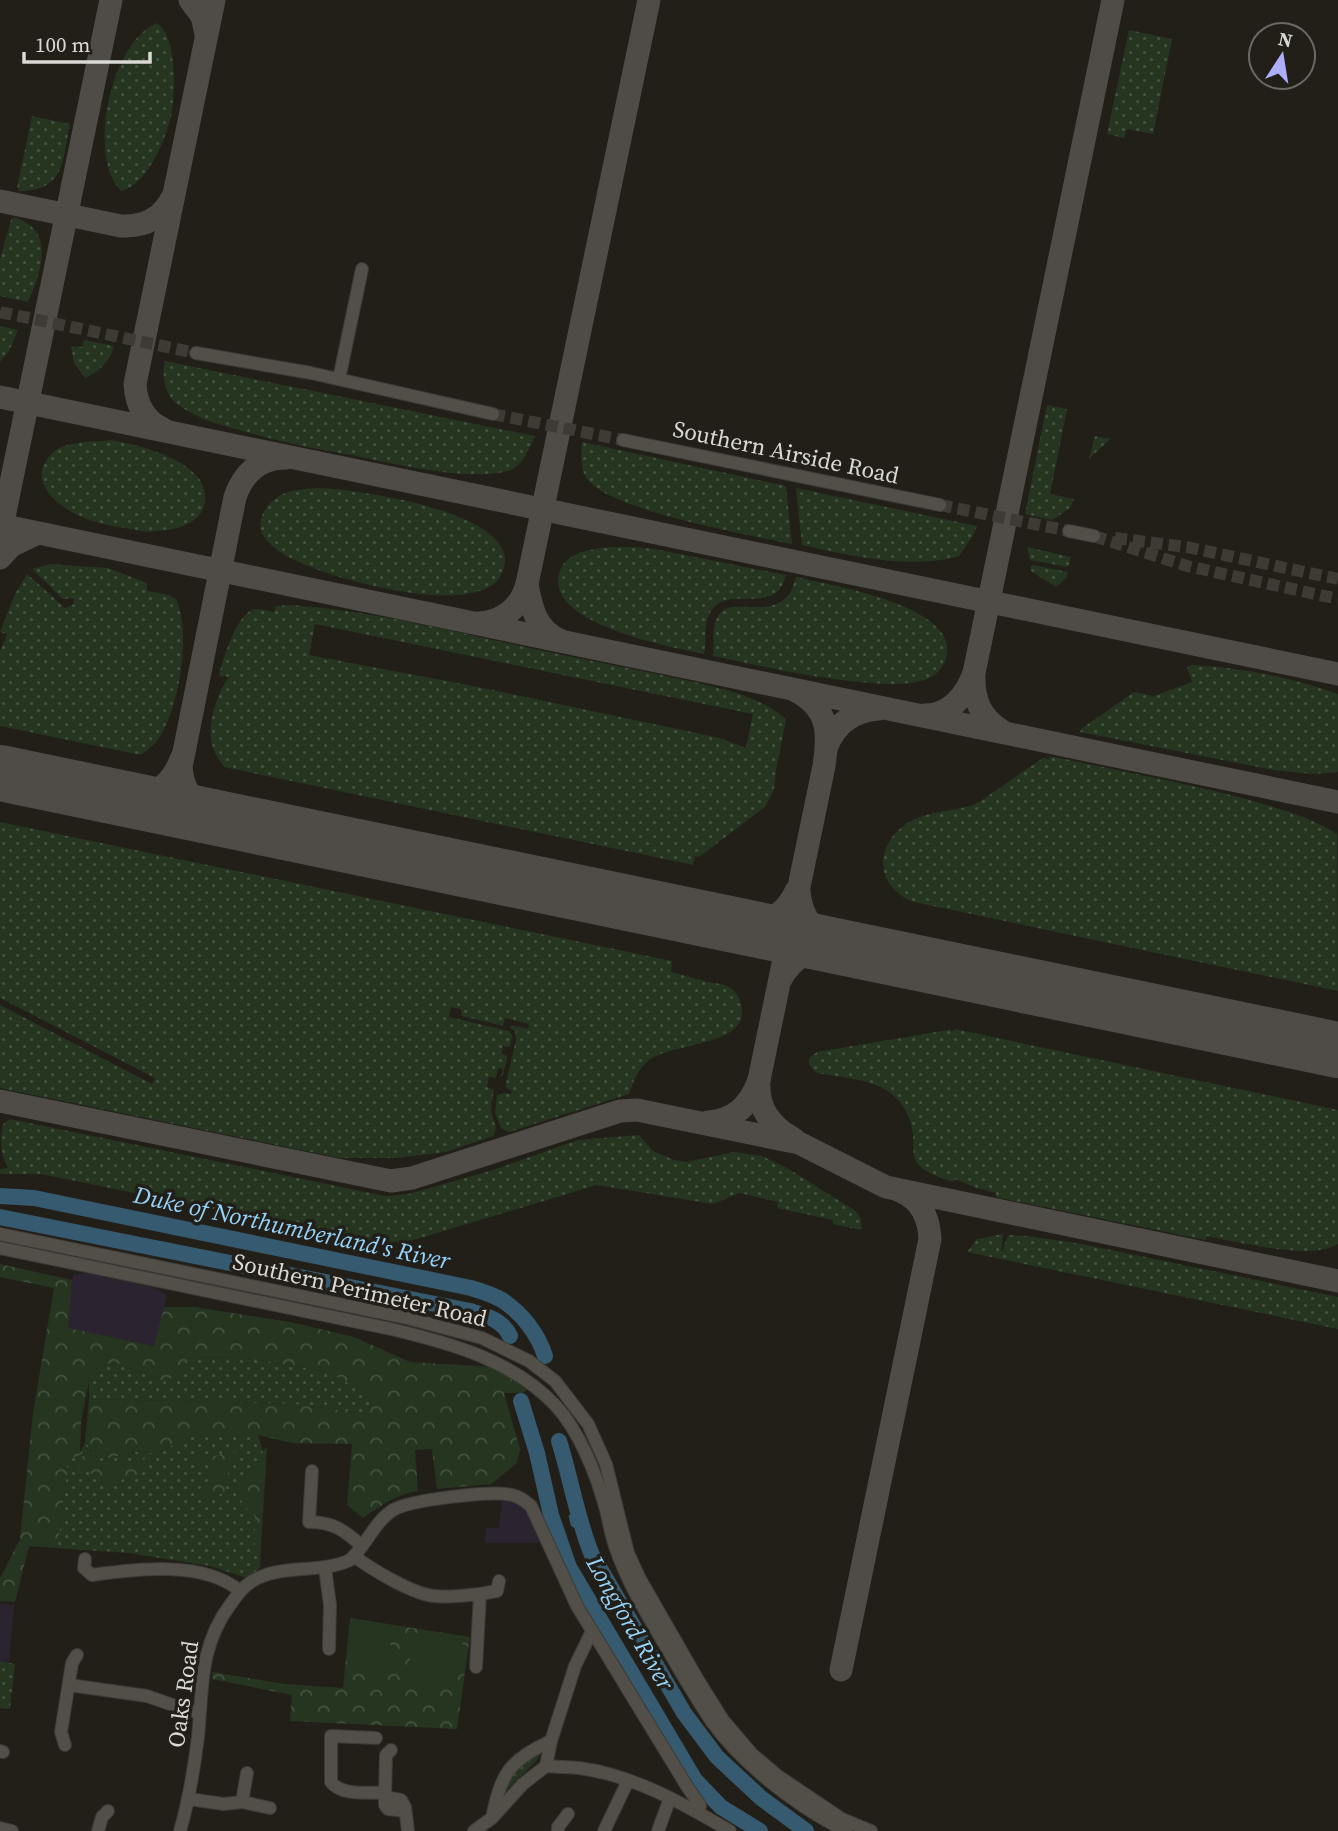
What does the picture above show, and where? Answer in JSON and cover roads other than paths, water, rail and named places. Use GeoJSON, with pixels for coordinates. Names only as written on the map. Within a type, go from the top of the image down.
{"type":"FeatureCollection","features":[{"type":"Feature","properties":{"kind":"street"},"geometry":{"type":"LineString","coordinates":[[339,379],[362,270]]}},
{"type":"Feature","properties":{"kind":"street"},"geometry":{"type":"LineString","coordinates":[[196,353],[339,379],[494,414]]}},
{"type":"Feature","properties":{"kind":"street","name":"Southern Airside Road"},"geometry":{"type":"LineString","coordinates":[[623,440],[940,505]]}},
{"type":"Feature","properties":{"kind":"street"},"geometry":{"type":"LineString","coordinates":[[1069,531],[1094,536]]}},
{"type":"Feature","properties":{"kind":"street","name":"Southern Perimeter Road"},"geometry":{"type":"LineString","coordinates":[[0,1234],[418,1320],[482,1338],[529,1361],[555,1381],[588,1424],[606,1464],[628,1553],[640,1579],[723,1720],[752,1754],[778,1776],[842,1819],[871,1831]]}},
{"type":"Feature","properties":{"kind":"street","name":"Southern Perimeter Road"},"geometry":{"type":"LineString","coordinates":[[0,1248],[437,1340],[500,1365],[528,1381],[555,1405],[577,1435],[591,1466],[614,1544],[631,1587],[713,1724],[736,1751],[771,1783],[803,1808],[846,1831]]}},
{"type":"Feature","properties":{"kind":"street"},"geometry":{"type":"LineString","coordinates":[[312,1471],[304,1522],[338,1527],[345,1531],[365,1564],[418,1592],[435,1597],[497,1591],[499,1581]]}},
{"type":"Feature","properties":{"kind":"street"},"geometry":{"type":"LineString","coordinates":[[358,1551],[385,1516],[394,1509],[415,1502],[473,1495],[509,1494],[522,1499],[531,1506],[577,1606],[700,1805],[699,1813]]}},
{"type":"Feature","properties":{"kind":"street","name":"Oaks Road"},"geometry":{"type":"LineString","coordinates":[[180,1831],[189,1799],[205,1659],[221,1617],[248,1584],[271,1573],[342,1564],[358,1551]]}},
{"type":"Feature","properties":{"kind":"street"},"geometry":{"type":"LineString","coordinates":[[85,1559],[85,1568],[92,1575],[147,1569],[183,1571],[216,1577],[229,1582],[240,1591]]}},
{"type":"Feature","properties":{"kind":"street"},"geometry":{"type":"LineString","coordinates":[[324,1568],[330,1605],[329,1649]]}},
{"type":"Feature","properties":{"kind":"street"},"geometry":{"type":"LineString","coordinates":[[476,1667],[481,1594]]}},
{"type":"Feature","properties":{"kind":"street"},"geometry":{"type":"LineString","coordinates":[[474,1831],[492,1818],[523,1784],[546,1766],[575,1665],[592,1631]]}},
{"type":"Feature","properties":{"kind":"street"},"geometry":{"type":"LineString","coordinates":[[65,1745],[61,1732],[72,1663],[77,1655]]}},
{"type":"Feature","properties":{"kind":"street"},"geometry":{"type":"LineString","coordinates":[[69,1685],[147,1696],[199,1712]]}},
{"type":"Feature","properties":{"kind":"street"},"geometry":{"type":"LineString","coordinates":[[376,1738],[331,1736],[331,1782],[335,1788],[401,1800],[408,1831]]}},
{"type":"Feature","properties":{"kind":"street"},"geometry":{"type":"LineString","coordinates":[[492,1818],[506,1772],[524,1755],[551,1741]]}},
{"type":"Feature","properties":{"kind":"street"},"geometry":{"type":"LineString","coordinates":[[385,1795],[386,1755],[391,1750]]}},
{"type":"Feature","properties":{"kind":"street"},"geometry":{"type":"LineString","coordinates":[[546,1766],[581,1768],[628,1781],[670,1798],[730,1831]]}},
{"type":"Feature","properties":{"kind":"street"},"geometry":{"type":"LineString","coordinates":[[242,1802],[247,1773]]}},
{"type":"Feature","properties":{"kind":"street"},"geometry":{"type":"LineString","coordinates":[[604,1831],[628,1781]]}},
{"type":"Feature","properties":{"kind":"street"},"geometry":{"type":"LineString","coordinates":[[658,1831],[670,1798]]}},
{"type":"Feature","properties":{"kind":"street"},"geometry":{"type":"LineString","coordinates":[[189,1799],[224,1804],[242,1802],[270,1808]]}},
{"type":"Feature","properties":{"kind":"street"},"geometry":{"type":"LineString","coordinates":[[98,1831],[102,1817],[108,1811]]}},
{"type":"Feature","properties":{"kind":"street"},"geometry":{"type":"LineString","coordinates":[[558,1831],[568,1814]]}},
{"type":"Feature","properties":{"kind":"street"},"geometry":{"type":"LineString","coordinates":[[0,1828],[12,1831]]}},
{"type":"Feature","properties":{"kind":"waterway","name":"Duke of Northumberland's River"},"geometry":{"type":"LineString","coordinates":[[0,1196],[34,1198],[471,1288],[498,1298],[516,1311],[534,1332],[545,1356]]}},
{"type":"Feature","properties":{"kind":"waterway","name":"Longford River"},"geometry":{"type":"LineString","coordinates":[[0,1217],[470,1311],[498,1322],[510,1336]]}},
{"type":"Feature","properties":{"kind":"waterway","name":"Longford River"},"geometry":{"type":"LineString","coordinates":[[521,1401],[537,1453],[551,1515],[569,1567],[695,1780],[721,1807],[760,1831]]}},
{"type":"Feature","properties":{"kind":"waterway","name":"Duke of Northumberland's River"},"geometry":{"type":"LineString","coordinates":[[559,1441],[592,1555],[684,1713],[717,1757],[761,1798],[806,1831]]}},
{"type":"Feature","properties":{"kind":"waterway"},"geometry":{"type":"LineString","coordinates":[[570,1516],[572,1525],[583,1532]]}},
{"type":"Feature","properties":{"kind":"tunnel"},"geometry":{"type":"LineString","coordinates":[[0,312],[196,353]]}},
{"type":"Feature","properties":{"kind":"tunnel"},"geometry":{"type":"LineString","coordinates":[[493,414],[623,440]]}},
{"type":"Feature","properties":{"kind":"tunnel"},"geometry":{"type":"LineString","coordinates":[[940,505],[1069,531]]}},
{"type":"Feature","properties":{"kind":"tunnel"},"geometry":{"type":"LineString","coordinates":[[1094,536],[1187,566],[1338,599]]}},
{"type":"Feature","properties":{"kind":"tunnel"},"geometry":{"type":"LineString","coordinates":[[1115,538],[1187,547],[1338,579]]}}]}
